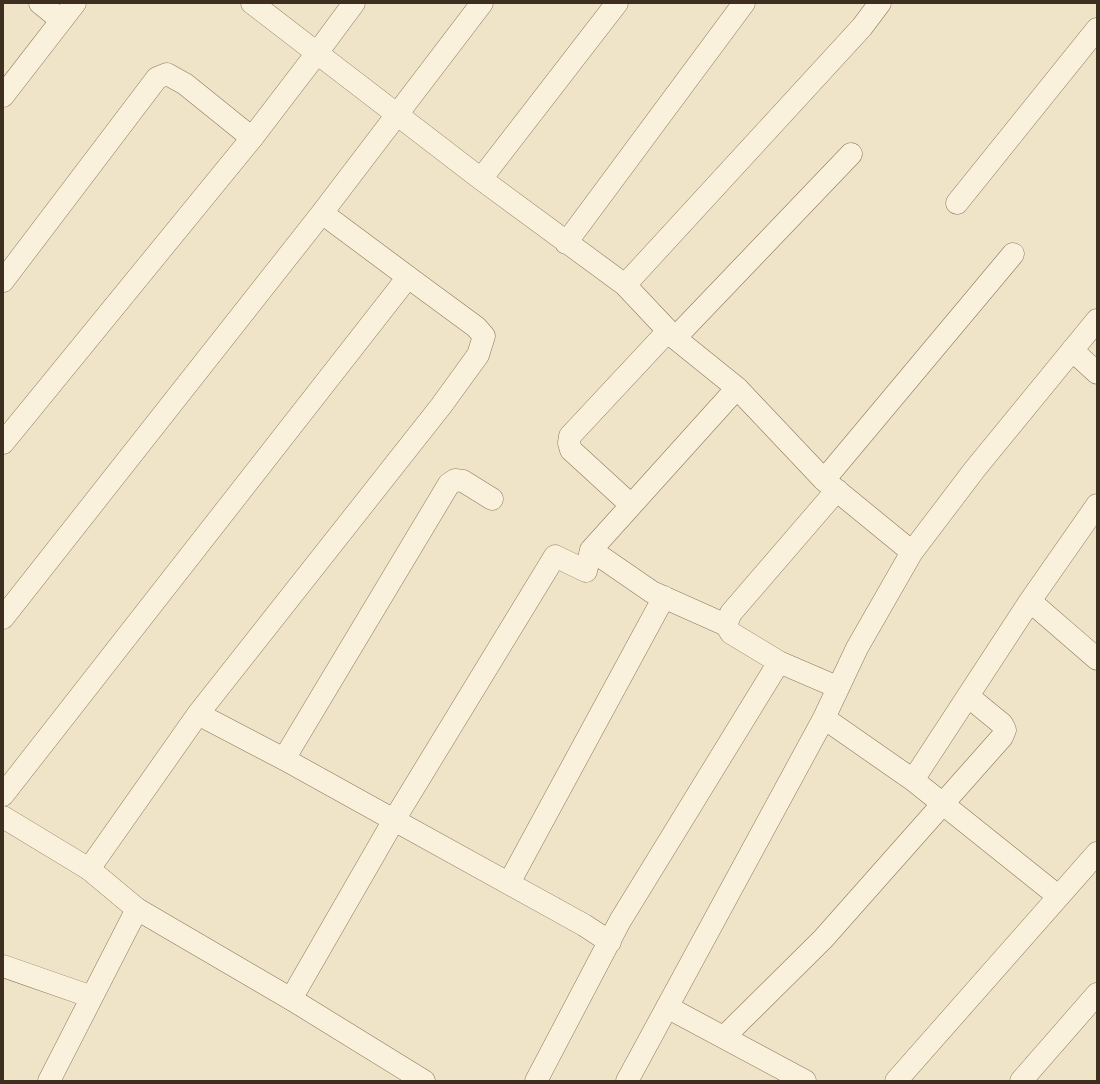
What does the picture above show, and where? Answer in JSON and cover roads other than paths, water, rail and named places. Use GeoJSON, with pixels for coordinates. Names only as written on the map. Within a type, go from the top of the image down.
{"type":"FeatureCollection","features":[{"type":"Feature","properties":{"kind":"street"},"geometry":{"type":"LineString","coordinates":[[40,3],[62,20]]}},
{"type":"Feature","properties":{"kind":"street"},"geometry":{"type":"LineString","coordinates":[[3,96],[75,3]]}},
{"type":"Feature","properties":{"kind":"street"},"geometry":{"type":"LineString","coordinates":[[252,3],[481,179],[625,286],[672,334],[737,388],[830,485],[912,552]]}},
{"type":"Feature","properties":{"kind":"street"},"geometry":{"type":"LineString","coordinates":[[3,443],[252,138],[354,3]]}},
{"type":"Feature","properties":{"kind":"street"},"geometry":{"type":"LineString","coordinates":[[3,618],[322,213],[482,3]]}},
{"type":"Feature","properties":{"kind":"street"},"geometry":{"type":"LineString","coordinates":[[481,179],[617,3]]}},
{"type":"Feature","properties":{"kind":"street"},"geometry":{"type":"LineString","coordinates":[[566,243],[744,3]]}},
{"type":"Feature","properties":{"kind":"street"},"geometry":{"type":"LineString","coordinates":[[625,286],[862,26],[880,3]]}},
{"type":"Feature","properties":{"kind":"street"},"geometry":{"type":"LineString","coordinates":[[958,203],[1097,29]]}},
{"type":"Feature","properties":{"kind":"street"},"geometry":{"type":"LineString","coordinates":[[3,281],[157,78],[167,74],[185,84],[252,138]]}},
{"type":"Feature","properties":{"kind":"street"},"geometry":{"type":"LineString","coordinates":[[631,505],[571,450],[569,443],[570,436],[851,154]]}},
{"type":"Feature","properties":{"kind":"street"},"geometry":{"type":"LineString","coordinates":[[89,869],[198,714],[441,406],[478,355],[484,336],[476,327],[322,213]]}},
{"type":"Feature","properties":{"kind":"street"},"geometry":{"type":"LineString","coordinates":[[726,625],[730,613],[1013,254]]}},
{"type":"Feature","properties":{"kind":"street"},"geometry":{"type":"LineString","coordinates":[[3,795],[408,277]]}},
{"type":"Feature","properties":{"kind":"street"},"geometry":{"type":"LineString","coordinates":[[627,1081],[824,718],[837,687],[857,648],[912,552],[975,469],[1097,320]]}},
{"type":"Feature","properties":{"kind":"street"},"geometry":{"type":"LineString","coordinates":[[1072,350],[1097,373]]}},
{"type":"Feature","properties":{"kind":"street"},"geometry":{"type":"LineString","coordinates":[[291,999],[394,820],[555,556],[586,570],[591,550],[737,388]]}},
{"type":"Feature","properties":{"kind":"street"},"geometry":{"type":"LineString","coordinates":[[284,759],[449,484],[455,480],[464,481],[492,499]]}},
{"type":"Feature","properties":{"kind":"street"},"geometry":{"type":"LineString","coordinates":[[913,780],[969,697],[1030,601],[1096,510]]}},
{"type":"Feature","properties":{"kind":"street"},"geometry":{"type":"LineString","coordinates":[[591,550],[652,592],[726,625],[731,633],[778,662],[837,687]]}},
{"type":"Feature","properties":{"kind":"street"},"geometry":{"type":"LineString","coordinates":[[509,883],[664,597]]}},
{"type":"Feature","properties":{"kind":"street"},"geometry":{"type":"LineString","coordinates":[[1030,601],[1097,659]]}},
{"type":"Feature","properties":{"kind":"street"},"geometry":{"type":"LineString","coordinates":[[536,1081],[624,914],[778,662]]}},
{"type":"Feature","properties":{"kind":"street"},"geometry":{"type":"LineString","coordinates":[[724,1037],[823,939],[1002,737],[1005,730],[1002,724],[969,697]]}},
{"type":"Feature","properties":{"kind":"street"},"geometry":{"type":"LineString","coordinates":[[198,714],[284,759],[509,883],[584,925],[610,942]]}},
{"type":"Feature","properties":{"kind":"street"},"geometry":{"type":"LineString","coordinates":[[824,718],[913,780],[1058,896]]}},
{"type":"Feature","properties":{"kind":"street"},"geometry":{"type":"LineString","coordinates":[[3,817],[89,869],[137,909],[291,999],[424,1081]]}},
{"type":"Feature","properties":{"kind":"street"},"geometry":{"type":"LineString","coordinates":[[896,1081],[1058,896],[1094,862]]}},
{"type":"Feature","properties":{"kind":"street"},"geometry":{"type":"LineString","coordinates":[[49,1081],[137,909]]}},
{"type":"Feature","properties":{"kind":"street"},"geometry":{"type":"LineString","coordinates":[[3,966],[92,997]]}},
{"type":"Feature","properties":{"kind":"street"},"geometry":{"type":"LineString","coordinates":[[1021,1081],[1097,995]]}},
{"type":"Feature","properties":{"kind":"street"},"geometry":{"type":"LineString","coordinates":[[667,1007],[805,1081]]}}]}
